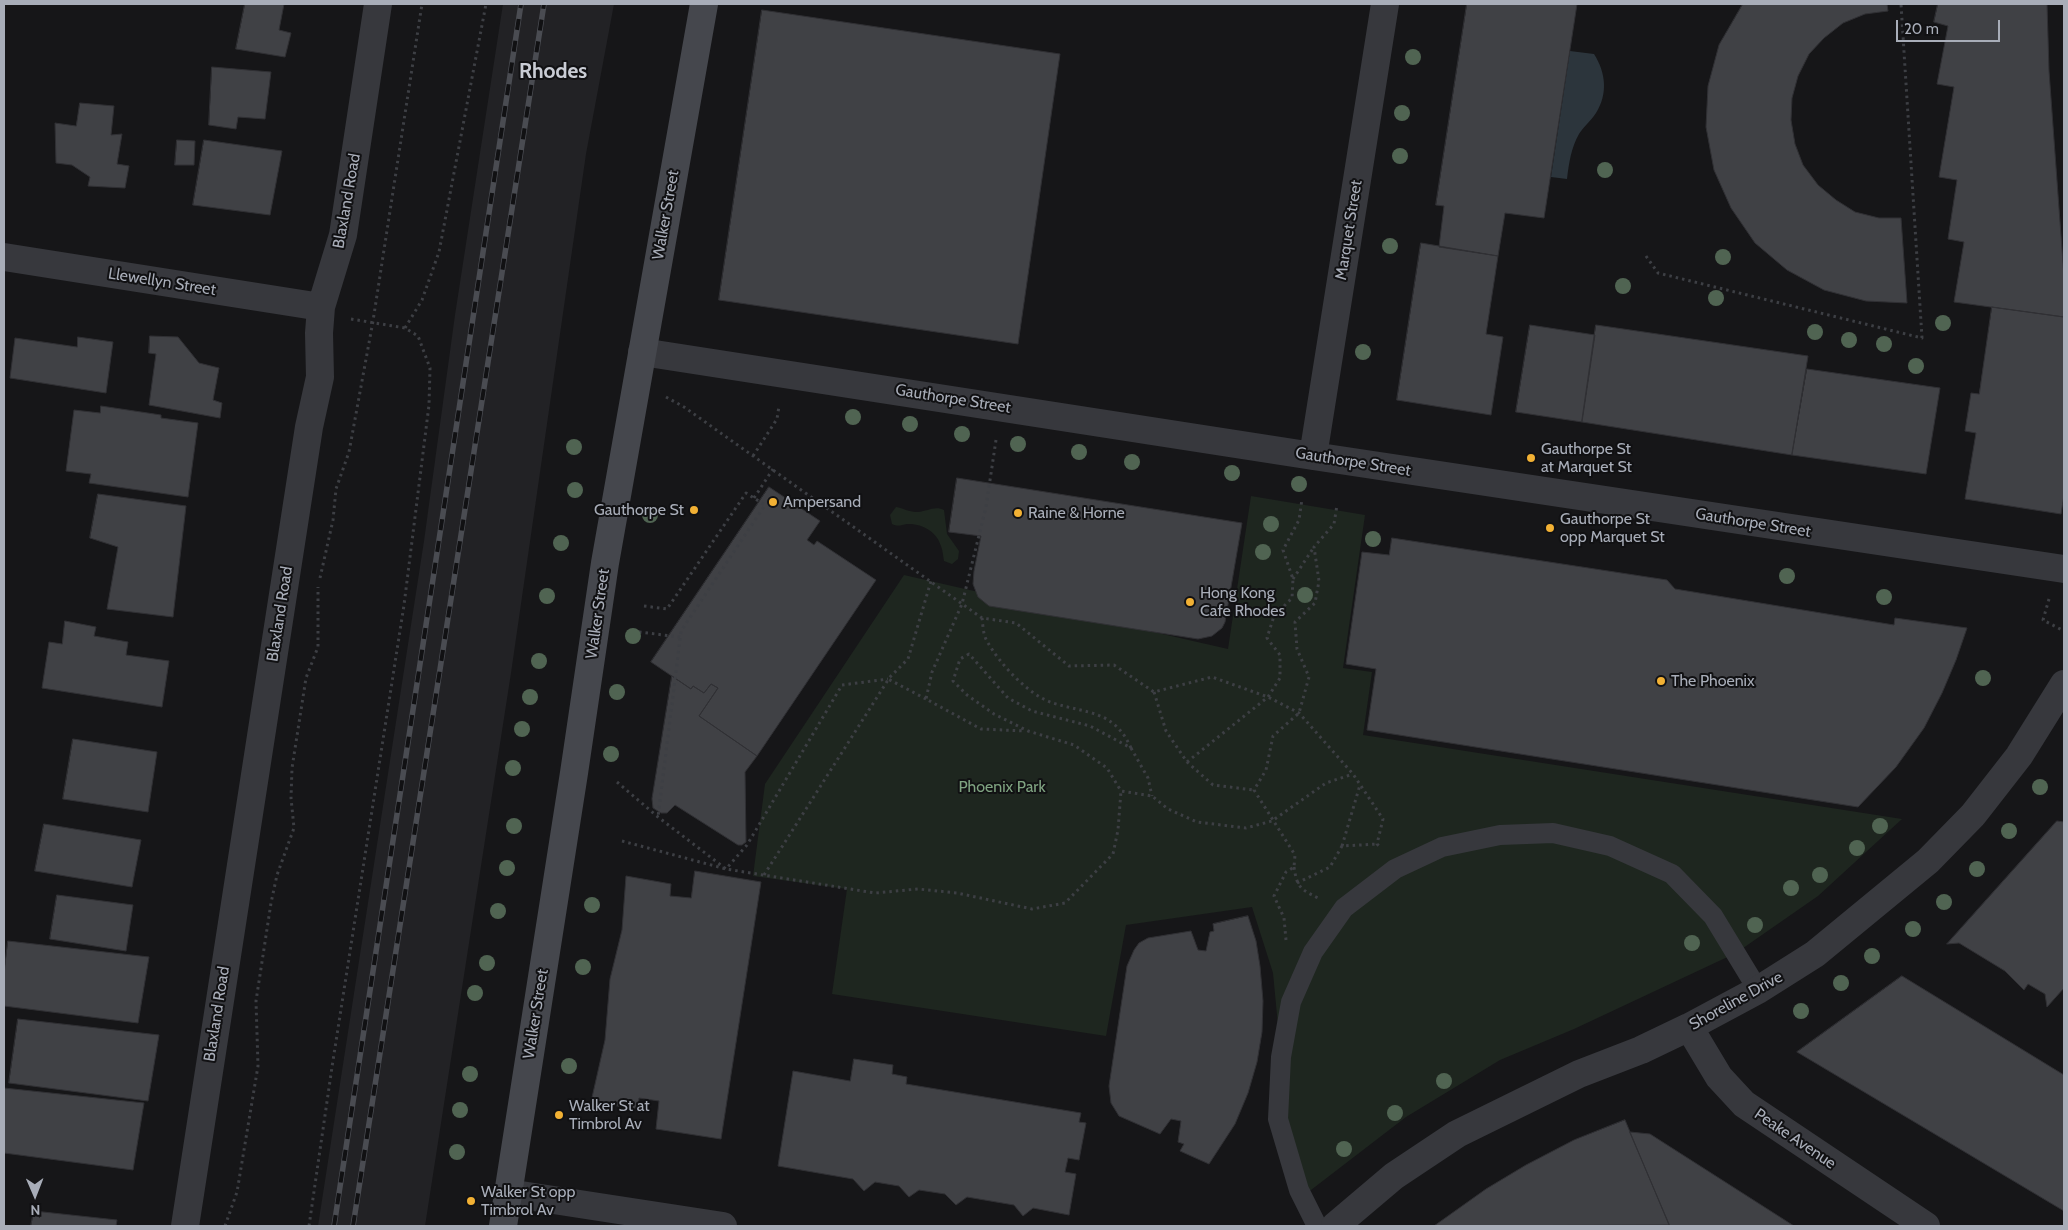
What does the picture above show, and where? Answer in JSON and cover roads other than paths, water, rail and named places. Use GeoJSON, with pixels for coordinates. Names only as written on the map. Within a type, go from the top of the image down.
{"type":"FeatureCollection","features":[{"type":"Feature","properties":{"kind":"street","name":"Blaxland Road"},"geometry":{"type":"LineString","coordinates":[[184,1226],[309,428],[320,377],[319,333],[321,307],[343,235],[378,4]]}},
{"type":"Feature","properties":{"kind":"street","name":"Walker Street"},"geometry":{"type":"LineString","coordinates":[[503,1226],[576,764],[605,563],[704,4]]}},
{"type":"Feature","properties":{"kind":"street","name":"Marquet Street"},"geometry":{"type":"LineString","coordinates":[[1313,456],[1385,4]]}},
{"type":"Feature","properties":{"kind":"street","name":"Llewellyn Street"},"geometry":{"type":"LineString","coordinates":[[4,257],[321,307]]}},
{"type":"Feature","properties":{"kind":"street","name":"Gauthorpe Street"},"geometry":{"type":"LineString","coordinates":[[642,352],[1313,456],[2064,569]]}},
{"type":"Feature","properties":{"kind":"street","name":"Shoreline Drive"},"geometry":{"type":"LineString","coordinates":[[1335,1226],[1394,1176],[1457,1134],[1579,1074],[1641,1050],[1689,1027],[1758,990],[1815,954],[1928,861],[1973,815],[2013,763],[2064,684]]}},
{"type":"Feature","properties":{"kind":"street","name":"Peake Avenue"},"geometry":{"type":"LineString","coordinates":[[1689,1027],[1719,1077],[1744,1104],[1926,1226]]}},
{"type":"Feature","properties":{"kind":"street"},"geometry":{"type":"LineString","coordinates":[[508,1193],[723,1226]]}},
{"type":"Feature","properties":{"kind":"lane"},"geometry":{"type":"LineString","coordinates":[[1317,1226],[1299,1190],[1278,1119],[1281,1057],[1291,1002],[1313,952],[1344,908],[1395,869],[1442,847],[1500,835],[1553,833],[1610,846],[1672,874],[1713,916],[1758,990]]}},
{"type":"Feature","properties":{"kind":"railway"},"geometry":{"type":"LineString","coordinates":[[334,1226],[521,4]]}},
{"type":"Feature","properties":{"kind":"railway"},"geometry":{"type":"LineString","coordinates":[[353,1226],[544,4]]}},
{"type":"Feature","properties":{"kind":"place","name":"Gauthorpe St at Marquet St"},"geometry":{"type":"Point","coordinates":[1531,458]}},
{"type":"Feature","properties":{"kind":"place","name":"Ampersand"},"geometry":{"type":"Point","coordinates":[773,502]}},
{"type":"Feature","properties":{"kind":"place","name":"Gauthorpe St"},"geometry":{"type":"Point","coordinates":[694,510]}},
{"type":"Feature","properties":{"kind":"place","name":"Raine & Horne"},"geometry":{"type":"Point","coordinates":[1018,513]}},
{"type":"Feature","properties":{"kind":"place","name":"Gauthorpe St opp Marquet St"},"geometry":{"type":"Point","coordinates":[1550,528]}},
{"type":"Feature","properties":{"kind":"place","name":"Hong Kong Cafe Rhodes"},"geometry":{"type":"Point","coordinates":[1190,602]}},
{"type":"Feature","properties":{"kind":"place","name":"The Phoenix"},"geometry":{"type":"Point","coordinates":[1661,681]}},
{"type":"Feature","properties":{"kind":"place","name":"Walker St at Timbrol Av"},"geometry":{"type":"Point","coordinates":[559,1115]}},
{"type":"Feature","properties":{"kind":"place","name":"Walker St opp Timbrol Av"},"geometry":{"type":"Point","coordinates":[471,1201]}},
{"type":"Feature","properties":{"kind":"district","name":"Rhodes"},"geometry":{"type":"Point","coordinates":[553,72]}},
{"type":"Feature","properties":{"kind":"park label","name":"Phoenix Park"},"geometry":{"type":"Point","coordinates":[1002,787]}}]}
